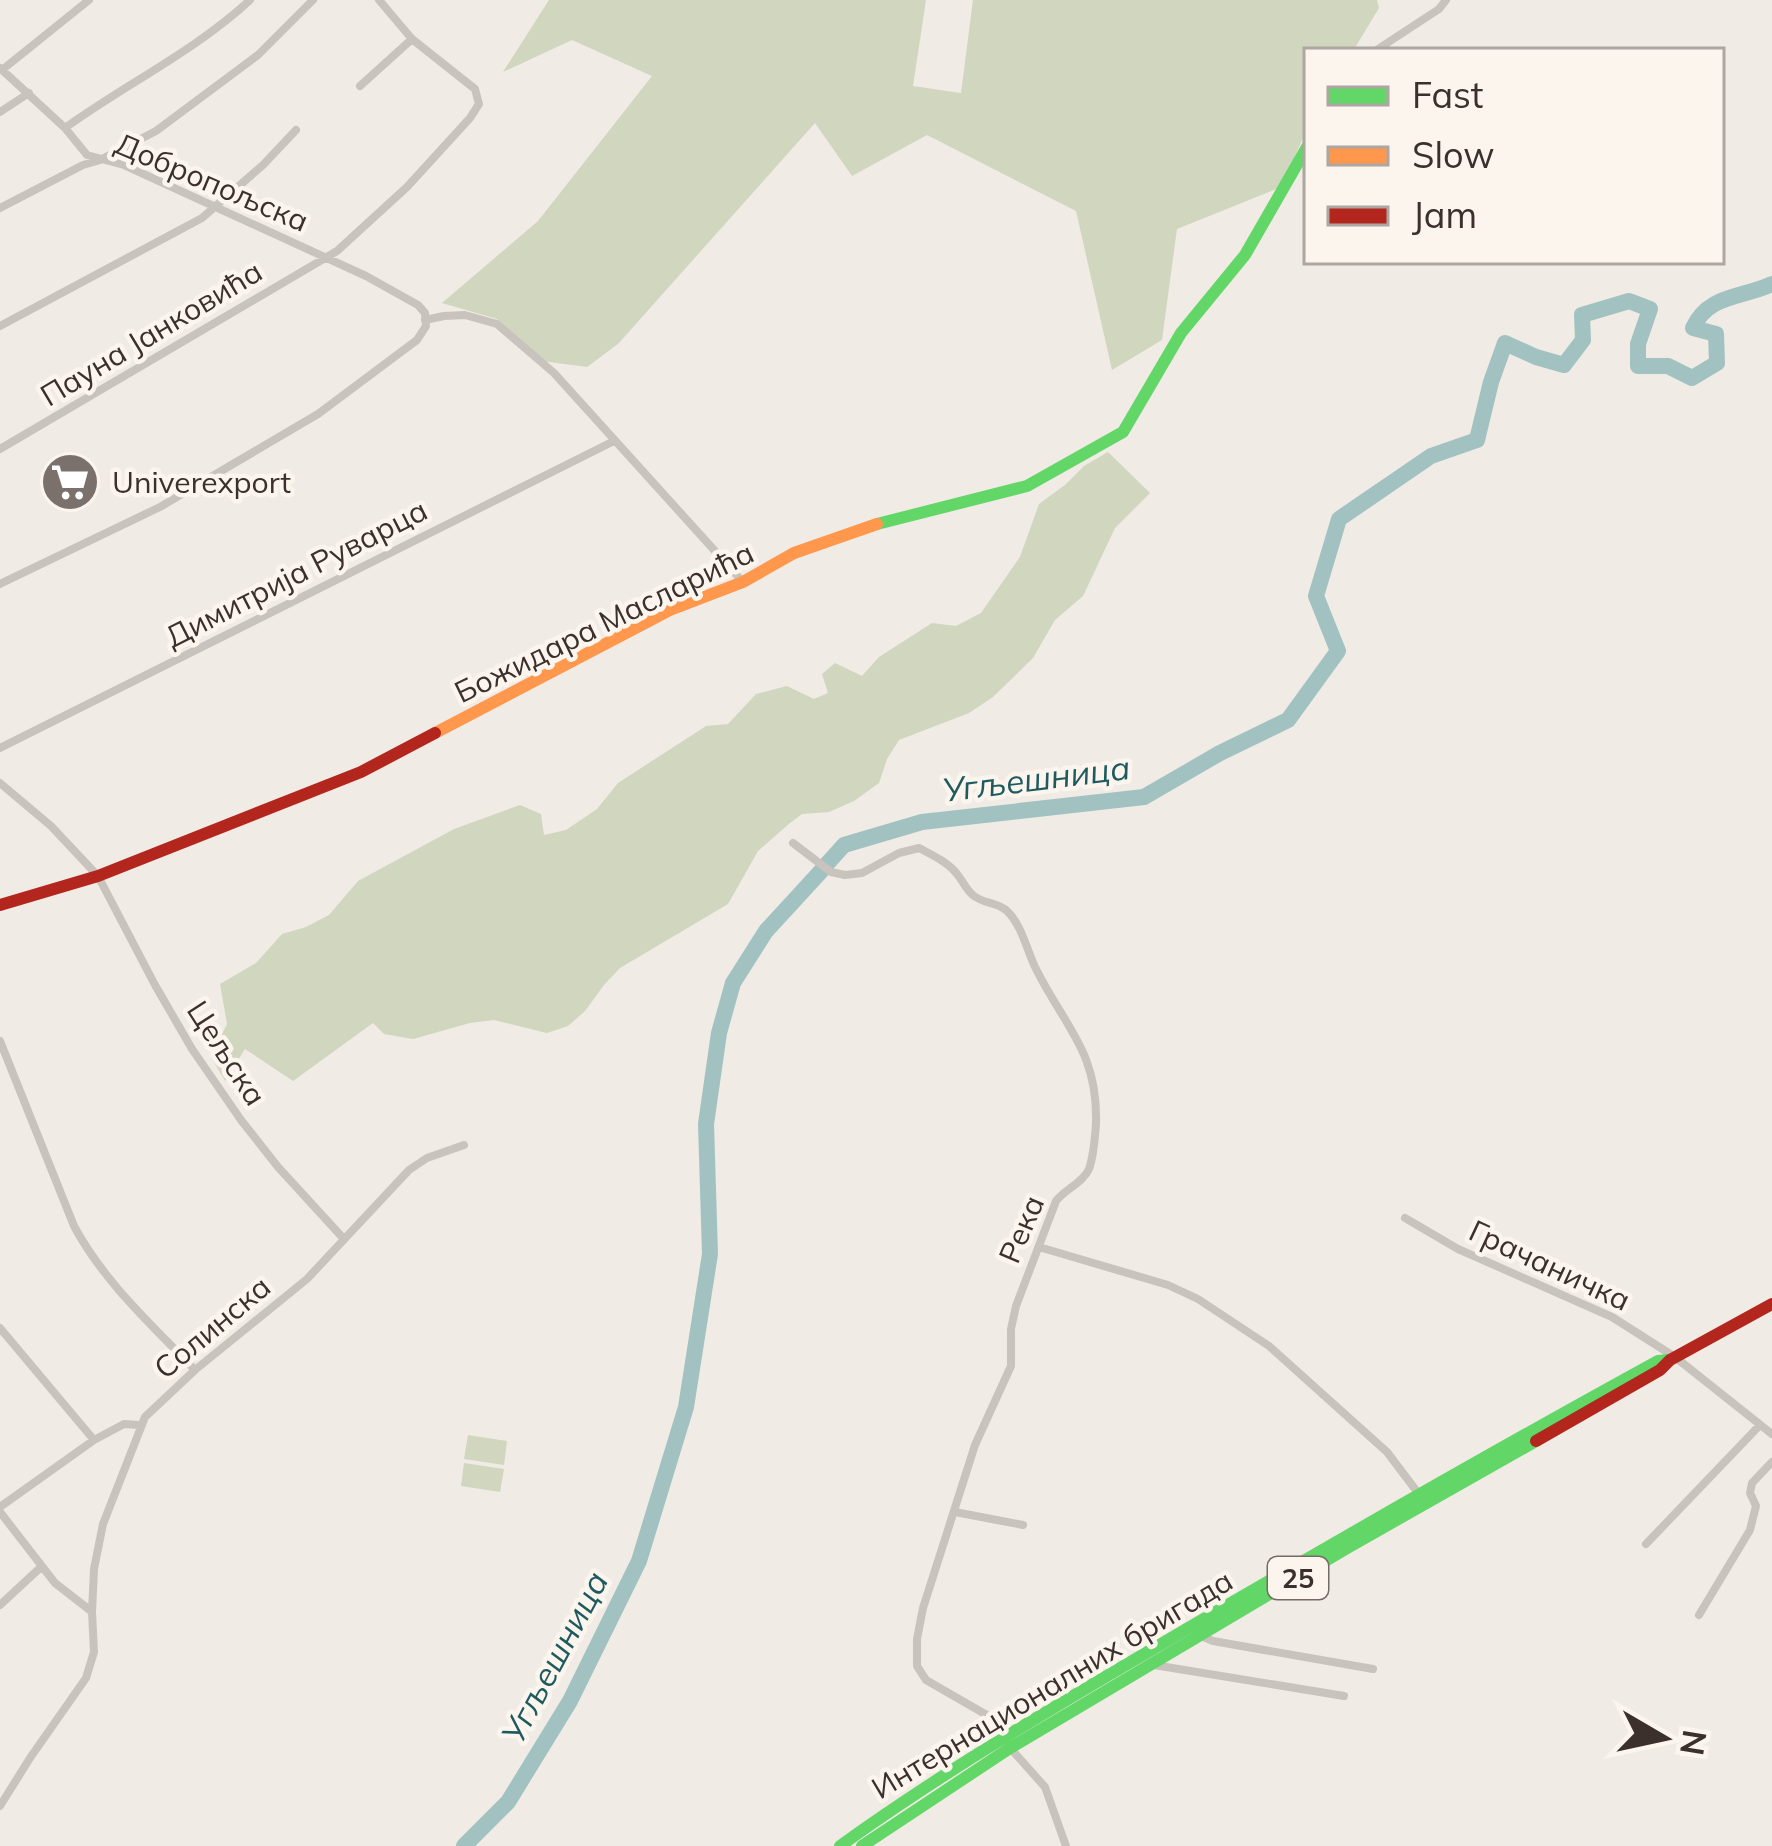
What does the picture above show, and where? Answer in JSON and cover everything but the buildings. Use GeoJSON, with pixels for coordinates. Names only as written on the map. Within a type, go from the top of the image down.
{"type":"FeatureCollection","features":[{"type":"Feature","properties":{"kind":"main road","name":"Божидара Масларића"},"geometry":{"type":"LineString","coordinates":[[0,905],[98,876],[361,772],[670,610],[743,582],[794,554],[896,517],[1027,486],[1123,432],[1181,333],[1245,255],[1304,152]]}},
{"type":"Feature","properties":{"kind":"main road","name":"Интернационалних бригада"},"geometry":{"type":"LineString","coordinates":[[862,1846],[1006,1742],[1153,1664],[1772,1304]]}},
{"type":"Feature","properties":{"kind":"main road","name":"Интернационалних бригада"},"geometry":{"type":"LineString","coordinates":[[840,1846],[889,1810],[1418,1493],[1658,1360],[1672,1359]]}},
{"type":"Feature","properties":{"kind":"street"},"geometry":{"type":"LineString","coordinates":[[1,69],[89,0]]}},
{"type":"Feature","properties":{"kind":"street"},"geometry":{"type":"LineString","coordinates":[[65,128],[161,66],[250,0]]}},
{"type":"Feature","properties":{"kind":"street"},"geometry":{"type":"LineString","coordinates":[[0,208],[155,131],[258,55],[313,0]]}},
{"type":"Feature","properties":{"kind":"street"},"geometry":{"type":"LineString","coordinates":[[360,86],[412,39],[379,0]]}},
{"type":"Feature","properties":{"kind":"street"},"geometry":{"type":"LineString","coordinates":[[1380,48],[1439,9],[1445,0]]}},
{"type":"Feature","properties":{"kind":"street","name":"Пауна Јанковића"},"geometry":{"type":"LineString","coordinates":[[0,449],[337,251],[407,187],[479,104],[475,89],[412,39]]}},
{"type":"Feature","properties":{"kind":"street","name":"Добропољска"},"geometry":{"type":"LineString","coordinates":[[1,69],[87,154],[124,165],[325,258],[400,296],[425,316]]}},
{"type":"Feature","properties":{"kind":"street"},"geometry":{"type":"LineString","coordinates":[[0,112],[28,93]]}},
{"type":"Feature","properties":{"kind":"street"},"geometry":{"type":"LineString","coordinates":[[0,326],[202,218],[296,130]]}},
{"type":"Feature","properties":{"kind":"street"},"geometry":{"type":"LineString","coordinates":[[0,584],[160,508],[318,414],[417,340],[425,316],[465,316],[497,324],[554,373],[743,582]]}},
{"type":"Feature","properties":{"kind":"street","name":"Димитрија Руварца"},"geometry":{"type":"LineString","coordinates":[[0,748],[614,441]]}},
{"type":"Feature","properties":{"kind":"street","name":"Цељска"},"geometry":{"type":"LineString","coordinates":[[0,783],[98,876],[192,1049],[278,1167],[344,1238]]}},
{"type":"Feature","properties":{"kind":"street","name":"Река"},"geometry":{"type":"LineString","coordinates":[[793,843],[830,872],[845,875],[862,873],[919,848],[937,857],[956,871],[970,894],[1011,915],[1040,977],[1088,1058],[1096,1105],[1088,1171],[1056,1201],[1022,1291],[1011,1329],[1011,1366],[982,1426],[919,1626],[917,1666],[921,1674],[935,1687],[992,1718],[1006,1742]]}},
{"type":"Feature","properties":{"kind":"street"},"geometry":{"type":"LineString","coordinates":[[0,1040],[84,1246],[119,1293],[194,1370]]}},
{"type":"Feature","properties":{"kind":"street","name":"Солинска"},"geometry":{"type":"LineString","coordinates":[[0,1806],[86,1678],[94,1652],[94,1569],[103,1524],[140,1425],[194,1370],[307,1279],[409,1170],[464,1145]]}},
{"type":"Feature","properties":{"kind":"street","name":"Грачаничка"},"geometry":{"type":"LineString","coordinates":[[1405,1217],[1458,1249],[1612,1317],[1772,1434]]}},
{"type":"Feature","properties":{"kind":"street"},"geometry":{"type":"LineString","coordinates":[[1040,1246],[1168,1285],[1229,1318],[1269,1346],[1373,1439],[1418,1493]]}},
{"type":"Feature","properties":{"kind":"street"},"geometry":{"type":"LineString","coordinates":[[0,1328],[94,1440]]}},
{"type":"Feature","properties":{"kind":"street"},"geometry":{"type":"LineString","coordinates":[[92,1612],[66,1594],[41,1567],[0,1509],[94,1440],[124,1424],[140,1425]]}},
{"type":"Feature","properties":{"kind":"street"},"geometry":{"type":"LineString","coordinates":[[1646,1544],[1760,1425]]}},
{"type":"Feature","properties":{"kind":"street"},"geometry":{"type":"LineString","coordinates":[[1700,1615],[1750,1529],[1756,1506],[1750,1493],[1752,1483],[1772,1462]]}},
{"type":"Feature","properties":{"kind":"street"},"geometry":{"type":"LineString","coordinates":[[955,1511],[1023,1525]]}},
{"type":"Feature","properties":{"kind":"street"},"geometry":{"type":"LineString","coordinates":[[0,1605],[41,1567]]}},
{"type":"Feature","properties":{"kind":"street"},"geometry":{"type":"LineString","coordinates":[[1201,1636],[1372,1669]]}},
{"type":"Feature","properties":{"kind":"street"},"geometry":{"type":"LineString","coordinates":[[1153,1664],[1344,1696]]}},
{"type":"Feature","properties":{"kind":"street"},"geometry":{"type":"LineString","coordinates":[[1006,1742],[1045,1787],[1066,1846]]}},
{"type":"Feature","properties":{"kind":"green space"},"geometry":{"type":"Polygon","coordinates":[[[549,0],[926,0],[913,86],[961,93],[973,0],[1377,0],[1379,8],[1355,48],[1304,48],[1304,136],[1281,187],[1177,229],[1162,340],[1112,370],[1076,211],[927,135],[852,176],[815,123],[618,344],[587,367],[542,361],[497,319],[442,303],[538,221],[652,76],[572,40],[503,72],[549,0]]]}},
{"type":"Feature","properties":{"kind":"green space"},"geometry":{"type":"Polygon","coordinates":[[[1108,452],[1150,493],[1115,528],[1083,596],[1055,620],[1033,658],[969,713],[899,740],[879,783],[854,801],[829,812],[802,814],[790,823],[758,851],[728,904],[620,968],[568,1026],[547,1033],[494,1020],[413,1039],[384,1034],[373,1023],[293,1081],[245,1049],[225,1081],[211,1057],[227,1024],[220,984],[256,963],[282,934],[329,915],[358,881],[454,829],[520,805],[541,814],[544,835],[566,830],[597,809],[618,783],[706,726],[728,724],[756,694],[787,686],[814,699],[828,693],[822,674],[835,663],[862,676],[879,657],[932,623],[956,626],[981,613],[1020,557],[1039,504],[1108,452]]]}},
{"type":"Feature","properties":{"kind":"green space"},"geometry":{"type":"Polygon","coordinates":[[[468,1435],[507,1441],[504,1465],[464,1459],[468,1435]]]}},
{"type":"Feature","properties":{"kind":"green space"},"geometry":{"type":"Polygon","coordinates":[[[464,1463],[504,1469],[500,1492],[461,1486],[464,1463]]]}},
{"type":"Feature","properties":{"kind":"waterway","name":"Угљешница"},"geometry":{"type":"LineString","coordinates":[[826,865],[844,845],[922,822],[1144,797],[1288,720],[1338,651],[1316,596],[1339,519],[1431,456],[1477,440],[1505,343],[1564,365],[1583,340],[1582,315],[1629,301],[1650,309],[1638,344],[1638,366],[1668,366],[1692,378],[1717,363],[1716,334],[1693,328],[1700,317],[1717,303],[1772,284]]}},
{"type":"Feature","properties":{"kind":"waterway","name":"Угљешница"},"geometry":{"type":"LineString","coordinates":[[464,1846],[508,1802],[570,1701],[639,1561],[686,1407],[710,1254],[706,1124],[719,1033],[733,983],[766,931],[823,869]]}},
{"type":"Feature","properties":{"kind":"traffic: fast"},"geometry":{"type":"LineString","coordinates":[[877,524],[1027,486],[1123,432],[1181,333],[1245,255],[1304,152]]}},
{"type":"Feature","properties":{"kind":"traffic: fast"},"geometry":{"type":"LineString","coordinates":[[840,1846],[971,1758],[1152,1650],[1542,1425],[1658,1361],[1668,1360]]}},
{"type":"Feature","properties":{"kind":"traffic: fast"},"geometry":{"type":"LineString","coordinates":[[862,1846],[1010,1748],[1536,1441]]}},
{"type":"Feature","properties":{"kind":"traffic: slow"},"geometry":{"type":"LineString","coordinates":[[435,733],[670,610],[743,582],[794,553],[877,524]]}},
{"type":"Feature","properties":{"kind":"traffic: jam"},"geometry":{"type":"LineString","coordinates":[[0,905],[98,876],[361,772],[435,733]]}},
{"type":"Feature","properties":{"kind":"traffic: jam"},"geometry":{"type":"LineString","coordinates":[[1536,1441],[1772,1304]]}},
{"type":"Feature","properties":{"kind":"place","name":"Univerexport"},"geometry":{"type":"Point","coordinates":[70,482]}}]}
